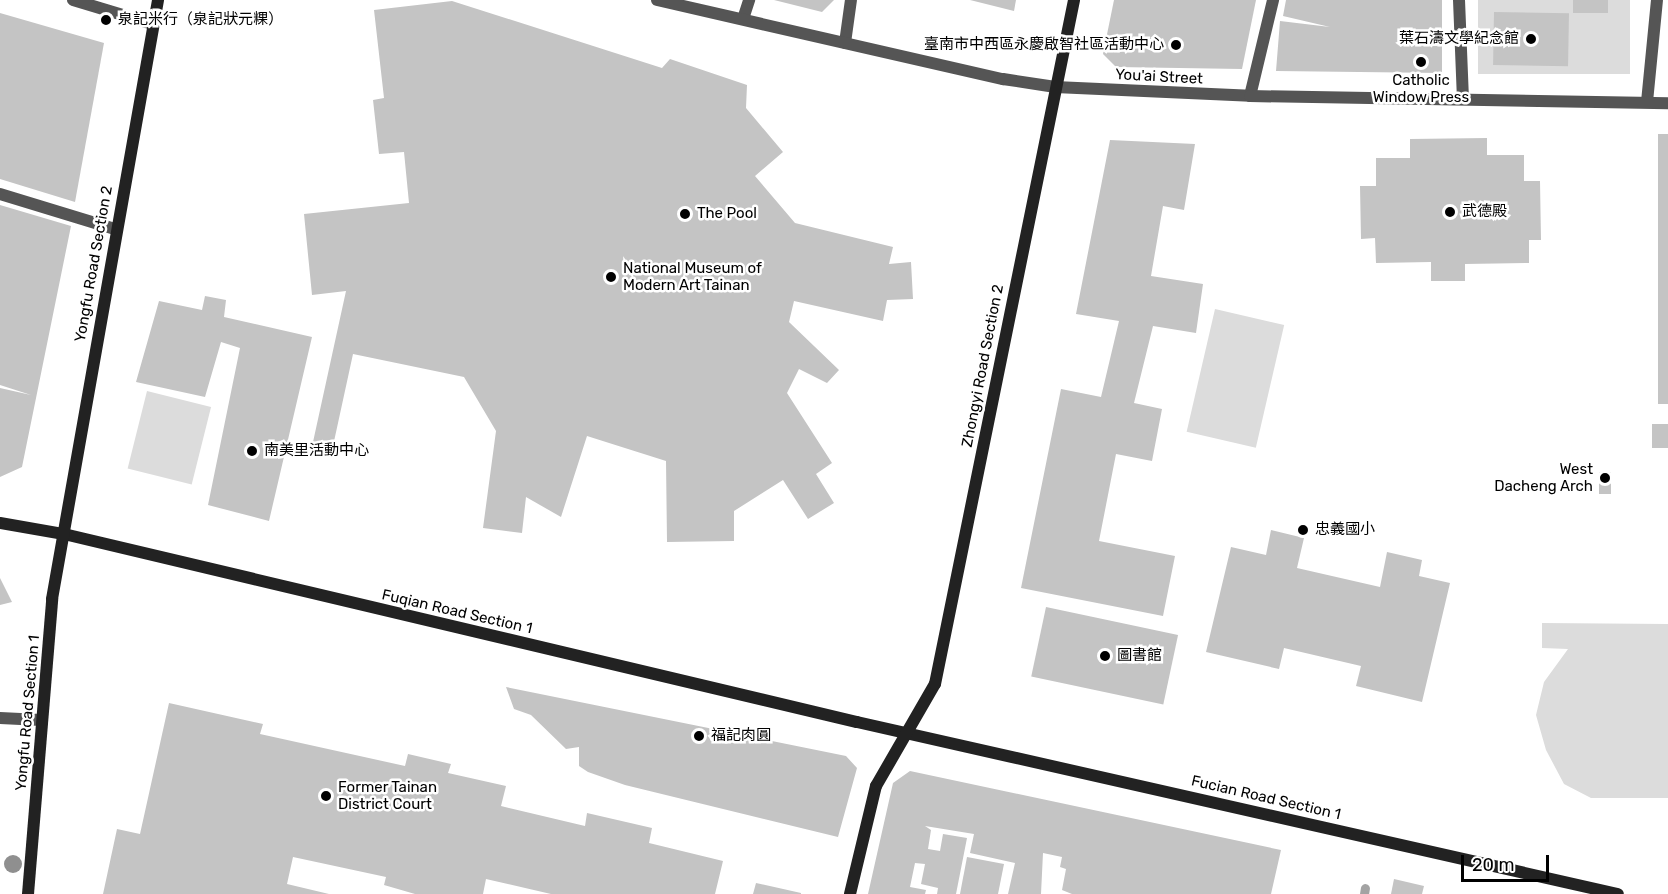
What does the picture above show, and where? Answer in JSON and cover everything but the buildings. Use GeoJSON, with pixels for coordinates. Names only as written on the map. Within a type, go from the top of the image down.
{"type":"FeatureCollection","features":[{"type":"Feature","properties":{"kind":"street"},"geometry":{"type":"LineString","coordinates":[[73,0],[153,24]]}},
{"type":"Feature","properties":{"kind":"street","name":"Yongfu Road Section 2"},"geometry":{"type":"LineString","coordinates":[[64,534],[115,229],[158,0]]}},
{"type":"Feature","properties":{"kind":"street","name":"You'ai Street"},"geometry":{"type":"LineString","coordinates":[[657,0],[1003,79],[1055,87],[1250,96],[1668,103]]}},
{"type":"Feature","properties":{"kind":"street"},"geometry":{"type":"LineString","coordinates":[[743,20],[749,0]]}},
{"type":"Feature","properties":{"kind":"street"},"geometry":{"type":"LineString","coordinates":[[845,43],[851,0]]}},
{"type":"Feature","properties":{"kind":"street","name":"Zhongyi Road Section 2"},"geometry":{"type":"LineString","coordinates":[[850,894],[876,786],[935,684],[1074,0]]}},
{"type":"Feature","properties":{"kind":"street"},"geometry":{"type":"LineString","coordinates":[[1250,96],[1273,0]]}},
{"type":"Feature","properties":{"kind":"street"},"geometry":{"type":"LineString","coordinates":[[1459,0],[1463,98]]}},
{"type":"Feature","properties":{"kind":"street"},"geometry":{"type":"LineString","coordinates":[[1647,102],[1657,0]]}},
{"type":"Feature","properties":{"kind":"street"},"geometry":{"type":"LineString","coordinates":[[0,194],[115,229]]}},
{"type":"Feature","properties":{"kind":"street","name":"Fuqian Road Section 1"},"geometry":{"type":"LineString","coordinates":[[0,523],[64,534],[907,732]]}},
{"type":"Feature","properties":{"kind":"street","name":"Yongfu Road Section 1"},"geometry":{"type":"LineString","coordinates":[[28,894],[52,599],[64,534]]}},
{"type":"Feature","properties":{"kind":"street"},"geometry":{"type":"LineString","coordinates":[[0,718],[41,720]]}},
{"type":"Feature","properties":{"kind":"street","name":"Fucian Road Section 1"},"geometry":{"type":"LineString","coordinates":[[907,732],[1618,894]]}},
{"type":"Feature","properties":{"kind":"shaded area"},"geometry":{"type":"Polygon","coordinates":[[[1478,0],[1630,0],[1630,74],[1478,74],[1478,0]]]}},
{"type":"Feature","properties":{"kind":"shaded area"},"geometry":{"type":"Polygon","coordinates":[[[1215,309],[1284,325],[1256,448],[1187,432],[1215,309]]]}},
{"type":"Feature","properties":{"kind":"shaded area"},"geometry":{"type":"Polygon","coordinates":[[[147,391],[211,407],[192,485],[128,469],[147,391]]]}},
{"type":"Feature","properties":{"kind":"shaded area"},"geometry":{"type":"Polygon","coordinates":[[[1542,623],[1668,624],[1668,798],[1591,798],[1564,784],[1546,750],[1536,715],[1544,682],[1568,649],[1542,648],[1542,623]]]}},
{"type":"Feature","properties":{"kind":"waterway"},"geometry":{"type":"LineString","coordinates":[[1364,894],[1365,888]]}},
{"type":"Feature","properties":{"kind":"place","name":"泉記米行（泉記狀元粿）"},"geometry":{"type":"Point","coordinates":[106,20]}},
{"type":"Feature","properties":{"kind":"place","name":"葉石濤文學紀念館"},"geometry":{"type":"Point","coordinates":[1531,39]}},
{"type":"Feature","properties":{"kind":"place","name":"臺南市中西區永慶啟智社區活動中心"},"geometry":{"type":"Point","coordinates":[1176,45]}},
{"type":"Feature","properties":{"kind":"place","name":"Catholic Window Press"},"geometry":{"type":"Point","coordinates":[1421,62]}},
{"type":"Feature","properties":{"kind":"place","name":"武德殿"},"geometry":{"type":"Point","coordinates":[1450,212]}},
{"type":"Feature","properties":{"kind":"place","name":"The Pool"},"geometry":{"type":"Point","coordinates":[685,214]}},
{"type":"Feature","properties":{"kind":"place","name":"National Museum of Modern Art Tainan"},"geometry":{"type":"Point","coordinates":[611,277]}},
{"type":"Feature","properties":{"kind":"place","name":"南美里活動中心"},"geometry":{"type":"Point","coordinates":[252,451]}},
{"type":"Feature","properties":{"kind":"place","name":"West Dacheng Arch"},"geometry":{"type":"Point","coordinates":[1605,478]}},
{"type":"Feature","properties":{"kind":"place","name":"忠義國小"},"geometry":{"type":"Point","coordinates":[1303,530]}},
{"type":"Feature","properties":{"kind":"place","name":"圖書館"},"geometry":{"type":"Point","coordinates":[1105,656]}},
{"type":"Feature","properties":{"kind":"place","name":"福記肉圓"},"geometry":{"type":"Point","coordinates":[699,736]}},
{"type":"Feature","properties":{"kind":"place","name":"Former Tainan District Court"},"geometry":{"type":"Point","coordinates":[326,796]}}]}
